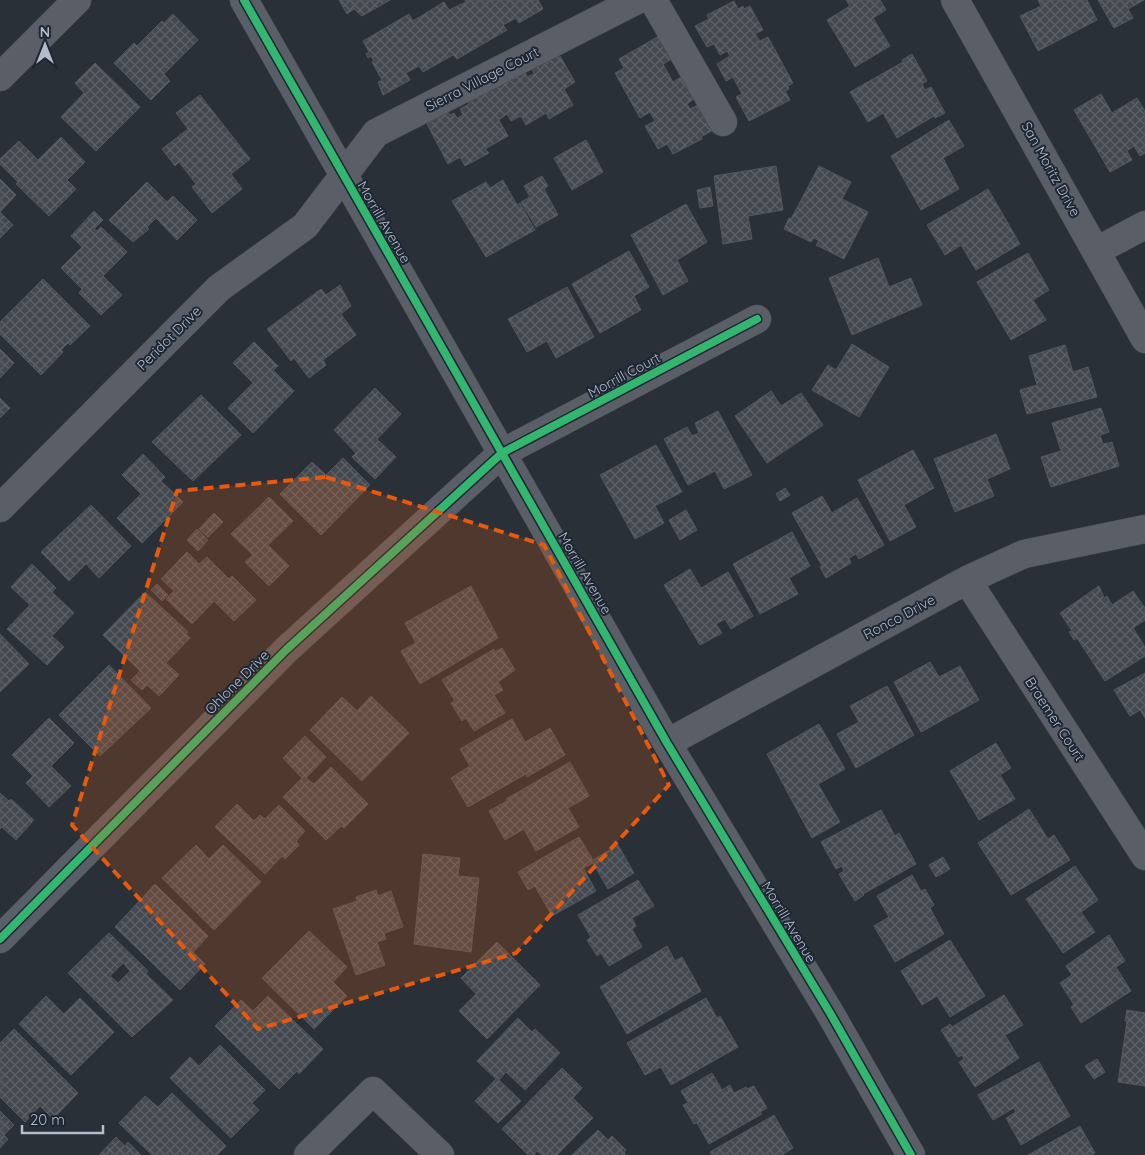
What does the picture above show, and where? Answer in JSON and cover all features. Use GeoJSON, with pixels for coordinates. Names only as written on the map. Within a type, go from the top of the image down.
{"type":"FeatureCollection","features":[{"type":"Feature","properties":{"kind":"street"},"geometry":{"type":"LineString","coordinates":[[0,77],[77,0]]}},
{"type":"Feature","properties":{"kind":"street","name":"Morrill Avenue"},"geometry":{"type":"LineString","coordinates":[[244,0],[667,744],[830,1013],[911,1155]]}},
{"type":"Feature","properties":{"kind":"street","name":"Sierra Village Court"},"geometry":{"type":"LineString","coordinates":[[344,176],[376,133],[637,0]]}},
{"type":"Feature","properties":{"kind":"street"},"geometry":{"type":"LineString","coordinates":[[653,0],[723,122]]}},
{"type":"Feature","properties":{"kind":"street","name":"San Moritz Drive"},"geometry":{"type":"LineString","coordinates":[[955,0],[1145,339]]}},
{"type":"Feature","properties":{"kind":"street","name":"Peridot Drive"},"geometry":{"type":"LineString","coordinates":[[0,508],[219,288],[305,226],[344,176]]}},
{"type":"Feature","properties":{"kind":"street"},"geometry":{"type":"LineString","coordinates":[[1096,251],[1145,224]]}},
{"type":"Feature","properties":{"kind":"street","name":"Morrill Court"},"geometry":{"type":"LineString","coordinates":[[502,453],[757,319]]}},
{"type":"Feature","properties":{"kind":"street","name":"Ohlone Drive"},"geometry":{"type":"LineString","coordinates":[[0,939],[286,650],[502,453]]}},
{"type":"Feature","properties":{"kind":"street","name":"Ronco Drive"},"geometry":{"type":"LineString","coordinates":[[667,744],[967,580],[1024,554],[1145,529]]}},
{"type":"Feature","properties":{"kind":"street","name":"Braemer Court"},"geometry":{"type":"LineString","coordinates":[[967,580],[1145,856]]}},
{"type":"Feature","properties":{"kind":"street"},"geometry":{"type":"LineString","coordinates":[[308,1155],[374,1091],[440,1155]]}},
{"type":"Feature","properties":{"kind":"highlighted area"},"geometry":{"type":"Polygon","coordinates":[[[326,477],[544,545],[669,785],[516,953],[258,1029],[72,825],[177,491],[326,477]]]}},
{"type":"Feature","properties":{"kind":"building"},"geometry":{"type":"Polygon","coordinates":[[[339,0],[390,0],[362,16],[354,9],[347,14],[339,0]]]}},
{"type":"Feature","properties":{"kind":"building"},"geometry":{"type":"Polygon","coordinates":[[[465,0],[538,0],[543,9],[519,23],[516,18],[503,25],[507,30],[457,59],[453,55],[423,72],[419,66],[406,73],[410,80],[383,95],[378,82],[382,80],[372,62],[374,61],[371,56],[368,58],[366,54],[369,52],[363,41],[409,14],[413,21],[444,2],[449,10],[466,2],[465,0]]]}},
{"type":"Feature","properties":{"kind":"building"},"geometry":{"type":"Polygon","coordinates":[[[846,0],[880,0],[886,10],[873,18],[890,46],[855,67],[827,20],[850,6],[846,0]]]}},
{"type":"Feature","properties":{"kind":"building"},"geometry":{"type":"Polygon","coordinates":[[[1038,0],[1087,0],[1097,20],[1038,51],[1020,16],[1041,6],[1038,0]]]}},
{"type":"Feature","properties":{"kind":"building"},"geometry":{"type":"Polygon","coordinates":[[[1098,0],[1144,0],[1128,9],[1133,18],[1114,28],[1098,0]]]}},
{"type":"Feature","properties":{"kind":"building"},"geometry":{"type":"Polygon","coordinates":[[[734,1],[738,9],[743,6],[744,9],[750,6],[763,30],[755,34],[760,41],[768,37],[793,83],[785,91],[790,100],[749,121],[736,97],[742,94],[733,77],[726,81],[717,64],[730,56],[727,51],[720,55],[714,44],[707,47],[695,26],[709,19],[707,15],[734,1]]]}},
{"type":"Feature","properties":{"kind":"building"},"geometry":{"type":"Polygon","coordinates":[[[173,14],[198,40],[164,74],[170,81],[151,100],[114,63],[134,43],[137,46],[162,21],[164,23],[173,14]]]}},
{"type":"Feature","properties":{"kind":"building"},"geometry":{"type":"Polygon","coordinates":[[[659,36],[672,59],[663,64],[673,82],[681,77],[694,99],[687,104],[690,109],[698,105],[713,130],[701,137],[702,139],[673,154],[667,144],[658,149],[645,126],[655,121],[650,112],[640,118],[615,73],[624,68],[619,59],[659,36]]]}},
{"type":"Feature","properties":{"kind":"building"},"geometry":{"type":"Polygon","coordinates":[[[556,49],[575,82],[564,89],[573,105],[549,119],[546,113],[526,125],[521,116],[511,121],[507,114],[499,120],[508,136],[485,149],[489,153],[465,166],[460,157],[448,164],[427,124],[448,112],[450,115],[454,113],[457,118],[463,115],[460,109],[469,104],[464,96],[525,72],[527,77],[534,74],[529,64],[556,49]]]}},
{"type":"Feature","properties":{"kind":"building"},"geometry":{"type":"Polygon","coordinates":[[[912,54],[927,81],[922,84],[925,90],[931,87],[945,113],[935,118],[934,116],[897,138],[883,113],[868,122],[850,92],[903,62],[902,60],[912,54]]]}},
{"type":"Feature","properties":{"kind":"building"},"geometry":{"type":"Polygon","coordinates":[[[95,63],[140,107],[96,151],[61,117],[84,93],[75,83],[95,63]]]}},
{"type":"Feature","properties":{"kind":"building"},"geometry":{"type":"Polygon","coordinates":[[[1101,94],[1112,113],[1137,98],[1145,111],[1145,153],[1140,156],[1134,146],[1127,151],[1132,160],[1110,172],[1074,110],[1101,94]]]}},
{"type":"Feature","properties":{"kind":"building"},"geometry":{"type":"Polygon","coordinates":[[[200,95],[250,159],[231,174],[242,189],[212,213],[192,187],[196,184],[179,162],[175,166],[162,149],[188,129],[176,113],[200,95]]]}},
{"type":"Feature","properties":{"kind":"building"},"geometry":{"type":"Polygon","coordinates":[[[949,120],[964,146],[943,158],[959,189],[921,210],[891,156],[949,120]]]}},
{"type":"Feature","properties":{"kind":"building"},"geometry":{"type":"Polygon","coordinates":[[[61,137],[85,162],[67,180],[76,189],[49,216],[16,184],[18,182],[0,164],[0,159],[19,141],[38,160],[61,137]]]}},
{"type":"Feature","properties":{"kind":"building"},"geometry":{"type":"Polygon","coordinates":[[[586,140],[603,172],[572,190],[554,158],[586,140]]]}},
{"type":"Feature","properties":{"kind":"building"},"geometry":{"type":"Polygon","coordinates":[[[776,166],[783,210],[748,216],[752,239],[723,244],[714,176],[776,166]]]}},
{"type":"Feature","properties":{"kind":"building"},"geometry":{"type":"Polygon","coordinates":[[[819,166],[851,182],[842,199],[868,212],[844,259],[816,245],[819,241],[814,238],[811,242],[784,229],[819,166]]]}},
{"type":"Feature","properties":{"kind":"building"},"geometry":{"type":"Polygon","coordinates":[[[542,176],[548,186],[544,189],[558,215],[536,227],[521,202],[530,197],[524,186],[542,176]]]}},
{"type":"Feature","properties":{"kind":"building"},"geometry":{"type":"Polygon","coordinates":[[[0,179],[16,195],[0,212],[0,179]]]}},
{"type":"Feature","properties":{"kind":"building"},"geometry":{"type":"Polygon","coordinates":[[[503,180],[517,205],[520,203],[535,230],[486,257],[452,201],[486,182],[490,188],[503,180]]]}},
{"type":"Feature","properties":{"kind":"building"},"geometry":{"type":"Polygon","coordinates":[[[147,182],[167,202],[173,196],[197,220],[177,240],[156,218],[147,227],[149,229],[133,242],[109,220],[147,182]]]}},
{"type":"Feature","properties":{"kind":"building"},"geometry":{"type":"Polygon","coordinates":[[[710,187],[713,206],[700,208],[697,190],[710,187]]]}},
{"type":"Feature","properties":{"kind":"building"},"geometry":{"type":"Polygon","coordinates":[[[988,189],[1020,244],[976,270],[961,245],[945,255],[927,225],[988,189]]]}},
{"type":"Feature","properties":{"kind":"building"},"geometry":{"type":"Polygon","coordinates":[[[686,204],[707,242],[677,260],[688,281],[663,295],[631,235],[686,204]]]}},
{"type":"Feature","properties":{"kind":"building"},"geometry":{"type":"Polygon","coordinates":[[[94,211],[103,220],[94,229],[97,231],[101,227],[127,252],[103,276],[122,295],[101,315],[79,293],[82,289],[61,268],[82,247],[71,236],[94,211]]]}},
{"type":"Feature","properties":{"kind":"building"},"geometry":{"type":"Polygon","coordinates":[[[0,212],[13,225],[0,238],[0,212]]]}},
{"type":"Feature","properties":{"kind":"building"},"geometry":{"type":"Polygon","coordinates":[[[629,251],[649,287],[634,296],[641,310],[600,333],[572,284],[629,251]]]}},
{"type":"Feature","properties":{"kind":"building"},"geometry":{"type":"Polygon","coordinates":[[[1028,253],[1049,290],[1033,300],[1046,320],[1011,340],[977,282],[1028,253]]]}},
{"type":"Feature","properties":{"kind":"building"},"geometry":{"type":"Polygon","coordinates":[[[878,258],[889,287],[911,278],[922,305],[852,335],[829,278],[878,258]]]}},
{"type":"Feature","properties":{"kind":"building"},"geometry":{"type":"Polygon","coordinates":[[[43,279],[90,326],[70,345],[68,343],[61,350],[63,352],[41,375],[0,334],[0,322],[43,279]]]}},
{"type":"Feature","properties":{"kind":"building"},"geometry":{"type":"Polygon","coordinates":[[[340,285],[351,306],[341,314],[356,335],[323,360],[326,365],[309,378],[294,358],[291,361],[267,329],[321,289],[326,295],[340,285]]]}},
{"type":"Feature","properties":{"kind":"building"},"geometry":{"type":"Polygon","coordinates":[[[567,287],[594,337],[556,358],[547,341],[527,352],[508,319],[567,287]]]}},
{"type":"Feature","properties":{"kind":"building"},"geometry":{"type":"Polygon","coordinates":[[[254,342],[278,366],[273,370],[294,391],[253,433],[228,408],[253,383],[233,363],[254,342]]]}},
{"type":"Feature","properties":{"kind":"building"},"geometry":{"type":"Polygon","coordinates":[[[852,344],[889,367],[859,417],[812,390],[828,365],[836,370],[852,344]]]}},
{"type":"Feature","properties":{"kind":"building"},"geometry":{"type":"Polygon","coordinates":[[[1065,345],[1073,372],[1088,367],[1097,397],[1027,414],[1020,390],[1037,385],[1029,356],[1065,345]]]}},
{"type":"Feature","properties":{"kind":"building"},"geometry":{"type":"Polygon","coordinates":[[[0,349],[14,363],[0,378],[0,349]]]}},
{"type":"Feature","properties":{"kind":"building"},"geometry":{"type":"Polygon","coordinates":[[[375,388],[401,414],[377,439],[396,457],[375,479],[352,457],[356,453],[334,430],[375,388]]]}},
{"type":"Feature","properties":{"kind":"building"},"geometry":{"type":"Polygon","coordinates":[[[771,391],[781,406],[801,393],[823,425],[767,463],[735,416],[771,391]]]}},
{"type":"Feature","properties":{"kind":"building"},"geometry":{"type":"Polygon","coordinates":[[[201,395],[241,435],[193,481],[152,442],[201,395]]]}},
{"type":"Feature","properties":{"kind":"building"},"geometry":{"type":"Polygon","coordinates":[[[0,398],[10,408],[0,418],[0,398]]]}},
{"type":"Feature","properties":{"kind":"building"},"geometry":{"type":"Polygon","coordinates":[[[1101,408],[1109,432],[1100,435],[1103,444],[1112,442],[1119,466],[1051,487],[1041,457],[1061,451],[1052,423],[1101,408]]]}},
{"type":"Feature","properties":{"kind":"building"},"geometry":{"type":"Polygon","coordinates":[[[718,411],[752,475],[724,489],[715,471],[688,485],[664,439],[687,427],[692,436],[699,433],[695,423],[718,411]]]}},
{"type":"Feature","properties":{"kind":"building"},"geometry":{"type":"Polygon","coordinates":[[[996,434],[1010,469],[987,479],[994,496],[955,512],[934,459],[996,434]]]}},
{"type":"Feature","properties":{"kind":"building"},"geometry":{"type":"Polygon","coordinates":[[[656,445],[682,492],[655,506],[664,523],[635,539],[600,475],[656,445]]]}},
{"type":"Feature","properties":{"kind":"building"},"geometry":{"type":"Polygon","coordinates":[[[913,450],[934,488],[904,505],[916,527],[890,541],[858,480],[913,450]]]}},
{"type":"Feature","properties":{"kind":"building"},"geometry":{"type":"Polygon","coordinates":[[[143,454],[165,477],[161,481],[183,502],[142,543],[117,518],[141,494],[122,475],[143,454]]]}},
{"type":"Feature","properties":{"kind":"building"},"geometry":{"type":"Polygon","coordinates":[[[343,458],[370,485],[321,535],[280,494],[312,462],[326,475],[343,458]]]}},
{"type":"Feature","properties":{"kind":"building"},"geometry":{"type":"Polygon","coordinates":[[[785,488],[790,495],[780,501],[776,494],[785,488]]]}},
{"type":"Feature","properties":{"kind":"building"},"geometry":{"type":"Polygon","coordinates":[[[822,496],[832,513],[857,498],[884,545],[859,559],[856,554],[849,558],[851,563],[826,578],[820,567],[822,566],[792,513],[822,496]]]}},
{"type":"Feature","properties":{"kind":"building"},"geometry":{"type":"Polygon","coordinates":[[[269,497],[293,521],[268,545],[289,566],[269,586],[245,562],[253,555],[231,534],[269,497]]]}},
{"type":"Feature","properties":{"kind":"building"},"geometry":{"type":"Polygon","coordinates":[[[91,505],[131,546],[99,578],[86,564],[69,581],[41,552],[91,505]]]}},
{"type":"Feature","properties":{"kind":"building"},"geometry":{"type":"Polygon","coordinates":[[[686,510],[697,530],[680,540],[669,520],[686,510]]]}},
{"type":"Feature","properties":{"kind":"building"},"geometry":{"type":"Polygon","coordinates":[[[214,513],[223,522],[208,537],[199,529],[214,513]]]}},
{"type":"Feature","properties":{"kind":"building"},"geometry":{"type":"Polygon","coordinates":[[[197,529],[208,540],[198,551],[187,540],[197,529]]]}},
{"type":"Feature","properties":{"kind":"building"},"geometry":{"type":"Polygon","coordinates":[[[792,532],[810,566],[789,578],[798,594],[760,614],[733,564],[792,532]]]}},
{"type":"Feature","properties":{"kind":"building"},"geometry":{"type":"Polygon","coordinates":[[[187,552],[199,564],[207,557],[229,579],[232,576],[256,600],[234,621],[214,601],[192,624],[166,599],[174,591],[161,579],[187,552]]]}},
{"type":"Feature","properties":{"kind":"building"},"geometry":{"type":"Polygon","coordinates":[[[32,564],[56,588],[52,592],[74,613],[52,636],[64,647],[47,665],[7,629],[30,605],[11,587],[32,564]]]}},
{"type":"Feature","properties":{"kind":"building"},"geometry":{"type":"Polygon","coordinates":[[[690,569],[701,588],[728,572],[753,616],[731,629],[725,619],[716,624],[722,633],[700,645],[664,585],[690,569]]]}},
{"type":"Feature","properties":{"kind":"building"},"geometry":{"type":"Polygon","coordinates":[[[157,584],[168,595],[162,601],[151,590],[157,584]]]}},
{"type":"Feature","properties":{"kind":"building"},"geometry":{"type":"Polygon","coordinates":[[[471,586],[498,638],[420,684],[401,651],[416,643],[405,623],[471,586]]]}},
{"type":"Feature","properties":{"kind":"building"},"geometry":{"type":"Polygon","coordinates":[[[1099,586],[1104,598],[1107,596],[1112,605],[1133,591],[1145,608],[1145,620],[1133,628],[1145,647],[1145,656],[1105,681],[1077,638],[1074,640],[1069,632],[1072,631],[1060,613],[1099,586]]]}},
{"type":"Feature","properties":{"kind":"building"},"geometry":{"type":"Polygon","coordinates":[[[145,592],[188,632],[186,634],[190,638],[166,663],[179,675],[159,696],[147,685],[142,690],[131,680],[140,671],[103,635],[145,592]]]}},
{"type":"Feature","properties":{"kind":"building"},"geometry":{"type":"Polygon","coordinates":[[[0,634],[29,664],[0,692],[0,634]]]}},
{"type":"Feature","properties":{"kind":"building"},"geometry":{"type":"Polygon","coordinates":[[[502,648],[515,670],[498,682],[503,690],[494,695],[505,713],[474,731],[466,718],[462,721],[451,703],[455,701],[442,680],[494,649],[495,652],[502,648]]]}},
{"type":"Feature","properties":{"kind":"building"},"geometry":{"type":"Polygon","coordinates":[[[930,662],[939,677],[960,666],[979,700],[921,732],[894,682],[930,662]]]}},
{"type":"Feature","properties":{"kind":"building"},"geometry":{"type":"Polygon","coordinates":[[[109,665],[151,708],[100,756],[59,715],[109,665]]]}},
{"type":"Feature","properties":{"kind":"building"},"geometry":{"type":"Polygon","coordinates":[[[1145,673],[1145,718],[1140,710],[1130,716],[1114,690],[1145,673]]]}},
{"type":"Feature","properties":{"kind":"building"},"geometry":{"type":"Polygon","coordinates":[[[887,686],[914,735],[856,768],[837,734],[859,722],[850,706],[887,686]]]}},
{"type":"Feature","properties":{"kind":"building"},"geometry":{"type":"Polygon","coordinates":[[[371,696],[409,733],[362,781],[310,730],[342,697],[357,711],[371,696]]]}},
{"type":"Feature","properties":{"kind":"building"},"geometry":{"type":"Polygon","coordinates":[[[49,718],[74,743],[51,766],[71,786],[49,807],[26,783],[33,776],[12,755],[49,718]]]}},
{"type":"Feature","properties":{"kind":"building"},"geometry":{"type":"Polygon","coordinates":[[[512,719],[525,742],[550,728],[565,755],[527,777],[526,774],[468,807],[451,778],[470,766],[460,749],[512,719]]]}},
{"type":"Feature","properties":{"kind":"building"},"geometry":{"type":"Polygon","coordinates":[[[819,724],[845,769],[818,784],[840,822],[812,838],[767,754],[819,724]]]}},
{"type":"Feature","properties":{"kind":"building"},"geometry":{"type":"Polygon","coordinates":[[[305,736],[326,757],[306,778],[314,784],[331,767],[368,804],[344,828],[341,826],[326,840],[283,797],[302,778],[283,758],[305,736]]]}},
{"type":"Feature","properties":{"kind":"building"},"geometry":{"type":"Polygon","coordinates":[[[996,743],[1011,768],[1000,775],[1015,799],[979,820],[950,771],[996,743]]]}},
{"type":"Feature","properties":{"kind":"building"},"geometry":{"type":"Polygon","coordinates":[[[570,762],[589,796],[568,808],[579,827],[536,851],[524,829],[505,840],[489,811],[570,762]]]}},
{"type":"Feature","properties":{"kind":"building"},"geometry":{"type":"Polygon","coordinates":[[[0,793],[9,801],[11,799],[34,820],[16,840],[2,827],[0,829],[0,793]]]}},
{"type":"Feature","properties":{"kind":"building"},"geometry":{"type":"Polygon","coordinates":[[[237,804],[254,821],[260,815],[265,819],[279,805],[305,831],[296,841],[299,845],[285,859],[282,856],[265,874],[215,827],[237,804]]]}},
{"type":"Feature","properties":{"kind":"building"},"geometry":{"type":"Polygon","coordinates":[[[1029,809],[1048,839],[1054,835],[1070,860],[1011,895],[978,843],[1029,809]]]}},
{"type":"Feature","properties":{"kind":"building"},"geometry":{"type":"Polygon","coordinates":[[[881,810],[895,836],[899,833],[916,864],[863,894],[855,901],[839,874],[844,871],[842,866],[836,869],[821,842],[881,810]]]}},
{"type":"Feature","properties":{"kind":"building"},"geometry":{"type":"Polygon","coordinates":[[[579,837],[593,860],[618,845],[634,873],[608,889],[593,863],[583,868],[596,891],[552,916],[535,886],[528,890],[518,872],[579,837]]]}},
{"type":"Feature","properties":{"kind":"building"},"geometry":{"type":"Polygon","coordinates":[[[196,845],[209,859],[223,845],[261,882],[214,930],[162,878],[196,845]]]}},
{"type":"Feature","properties":{"kind":"building"},"geometry":{"type":"Polygon","coordinates":[[[423,854],[460,858],[458,876],[479,878],[471,952],[414,944],[423,854]]]}},
{"type":"Feature","properties":{"kind":"building"},"geometry":{"type":"Polygon","coordinates":[[[943,857],[950,869],[936,877],[929,865],[943,857]]]}},
{"type":"Feature","properties":{"kind":"building"},"geometry":{"type":"Polygon","coordinates":[[[1075,866],[1098,900],[1081,912],[1095,932],[1063,953],[1026,899],[1075,866]]]}},
{"type":"Feature","properties":{"kind":"building"},"geometry":{"type":"Polygon","coordinates":[[[912,875],[921,891],[925,889],[934,905],[930,908],[944,934],[895,962],[874,926],[889,917],[877,896],[912,875]]]}},
{"type":"Feature","properties":{"kind":"building"},"geometry":{"type":"Polygon","coordinates":[[[638,880],[654,906],[632,918],[636,926],[632,929],[642,947],[609,966],[601,953],[597,956],[587,940],[591,937],[578,915],[638,880]]]}},
{"type":"Feature","properties":{"kind":"building"},"geometry":{"type":"Polygon","coordinates":[[[155,884],[208,936],[193,952],[205,964],[180,990],[115,927],[155,884]]]}},
{"type":"Feature","properties":{"kind":"building"},"geometry":{"type":"Polygon","coordinates":[[[376,890],[378,896],[391,891],[403,927],[384,933],[386,939],[377,942],[385,965],[356,975],[333,909],[357,901],[356,897],[376,890]]]}},
{"type":"Feature","properties":{"kind":"building"},"geometry":{"type":"Polygon","coordinates":[[[309,931],[347,967],[333,982],[347,996],[314,1029],[262,978],[309,931]]]}},
{"type":"Feature","properties":{"kind":"building"},"geometry":{"type":"Polygon","coordinates":[[[109,933],[148,971],[146,974],[173,1000],[132,1037],[68,973],[109,933]],[[123,963],[110,976],[118,983],[130,971],[123,963]]]}},
{"type":"Feature","properties":{"kind":"building"},"geometry":{"type":"Polygon","coordinates":[[[1109,935],[1125,961],[1116,967],[1131,991],[1081,1023],[1071,1007],[1074,1005],[1060,983],[1072,975],[1066,966],[1109,935]]]}},
{"type":"Feature","properties":{"kind":"building"},"geometry":{"type":"Polygon","coordinates":[[[950,940],[985,996],[950,1017],[937,996],[922,1005],[901,971],[950,940]]]}},
{"type":"Feature","properties":{"kind":"building"},"geometry":{"type":"Polygon","coordinates":[[[497,942],[540,985],[487,1039],[459,1011],[476,994],[461,978],[497,942]]]}},
{"type":"Feature","properties":{"kind":"building"},"geometry":{"type":"Polygon","coordinates":[[[667,946],[675,961],[682,957],[701,991],[627,1034],[600,987],[667,946]]]}},
{"type":"Feature","properties":{"kind":"building"},"geometry":{"type":"Polygon","coordinates":[[[1004,995],[1023,1025],[1005,1035],[1019,1058],[975,1087],[959,1062],[964,1059],[962,1055],[958,1057],[941,1030],[950,1024],[952,1027],[1004,995]]]}},
{"type":"Feature","properties":{"kind":"building"},"geometry":{"type":"Polygon","coordinates":[[[46,996],[64,1014],[80,998],[114,1032],[71,1075],[19,1024],[46,996]]]}},
{"type":"Feature","properties":{"kind":"building"},"geometry":{"type":"Polygon","coordinates":[[[268,996],[323,1049],[299,1074],[297,1071],[279,1089],[215,1026],[241,1000],[253,1011],[268,996]]]}},
{"type":"Feature","properties":{"kind":"building"},"geometry":{"type":"Polygon","coordinates":[[[706,998],[717,1018],[720,1016],[738,1047],[671,1085],[661,1067],[645,1075],[627,1043],[706,998]]]}},
{"type":"Feature","properties":{"kind":"building"},"geometry":{"type":"Polygon","coordinates":[[[1127,1010],[1145,1013],[1145,1086],[1118,1082],[1127,1010]]]}},
{"type":"Feature","properties":{"kind":"building"},"geometry":{"type":"Polygon","coordinates":[[[518,1018],[532,1032],[535,1029],[560,1053],[525,1090],[506,1072],[499,1080],[521,1101],[498,1123],[475,1101],[496,1079],[477,1061],[518,1018]]]}},
{"type":"Feature","properties":{"kind":"building"},"geometry":{"type":"Polygon","coordinates":[[[14,1029],[78,1093],[53,1119],[40,1106],[25,1122],[0,1097],[0,1043],[14,1029]]]}},
{"type":"Feature","properties":{"kind":"building"},"geometry":{"type":"Polygon","coordinates":[[[220,1045],[265,1090],[252,1103],[259,1110],[231,1138],[170,1078],[190,1057],[199,1066],[220,1045]]]}},
{"type":"Feature","properties":{"kind":"building"},"geometry":{"type":"Polygon","coordinates":[[[1097,1059],[1105,1072],[1094,1079],[1085,1066],[1097,1059]]]}},
{"type":"Feature","properties":{"kind":"building"},"geometry":{"type":"Polygon","coordinates":[[[1039,1062],[1070,1116],[1021,1145],[1006,1118],[1016,1112],[1014,1108],[993,1120],[978,1095],[1039,1062]]]}},
{"type":"Feature","properties":{"kind":"building"},"geometry":{"type":"Polygon","coordinates":[[[562,1068],[582,1088],[573,1098],[593,1118],[557,1155],[542,1155],[537,1151],[534,1155],[528,1155],[502,1129],[562,1068]]]}},
{"type":"Feature","properties":{"kind":"building"},"geometry":{"type":"Polygon","coordinates":[[[712,1073],[722,1090],[730,1085],[734,1093],[746,1087],[747,1089],[754,1086],[767,1108],[760,1112],[762,1114],[709,1144],[697,1123],[694,1124],[683,1105],[688,1103],[681,1091],[712,1073]]]}},
{"type":"Feature","properties":{"kind":"building"},"geometry":{"type":"Polygon","coordinates":[[[172,1093],[226,1146],[217,1155],[152,1155],[119,1123],[145,1096],[158,1107],[172,1093]]]}},
{"type":"Feature","properties":{"kind":"building"},"geometry":{"type":"Polygon","coordinates":[[[0,1111],[14,1125],[4,1135],[8,1139],[0,1148],[0,1111]]]}},
{"type":"Feature","properties":{"kind":"building"},"geometry":{"type":"Polygon","coordinates":[[[774,1115],[793,1148],[782,1155],[712,1155],[710,1152],[774,1115]]]}},
{"type":"Feature","properties":{"kind":"building"},"geometry":{"type":"Polygon","coordinates":[[[1080,1126],[1095,1153],[1092,1155],[1028,1155],[1080,1126]]]}},
{"type":"Feature","properties":{"kind":"building"},"geometry":{"type":"Polygon","coordinates":[[[598,1130],[608,1140],[612,1136],[626,1150],[624,1153],[626,1155],[572,1155],[598,1130]]]}},
{"type":"Feature","properties":{"kind":"building"},"geometry":{"type":"Polygon","coordinates":[[[116,1137],[125,1146],[128,1142],[141,1155],[99,1155],[116,1137]]]}},
{"type":"Feature","properties":{"kind":"cycle path"},"geometry":{"type":"LineString","coordinates":[[244,0],[667,743],[830,1013],[911,1155]]}},
{"type":"Feature","properties":{"kind":"cycle path"},"geometry":{"type":"LineString","coordinates":[[0,939],[286,650],[502,453],[757,319]]}}]}
